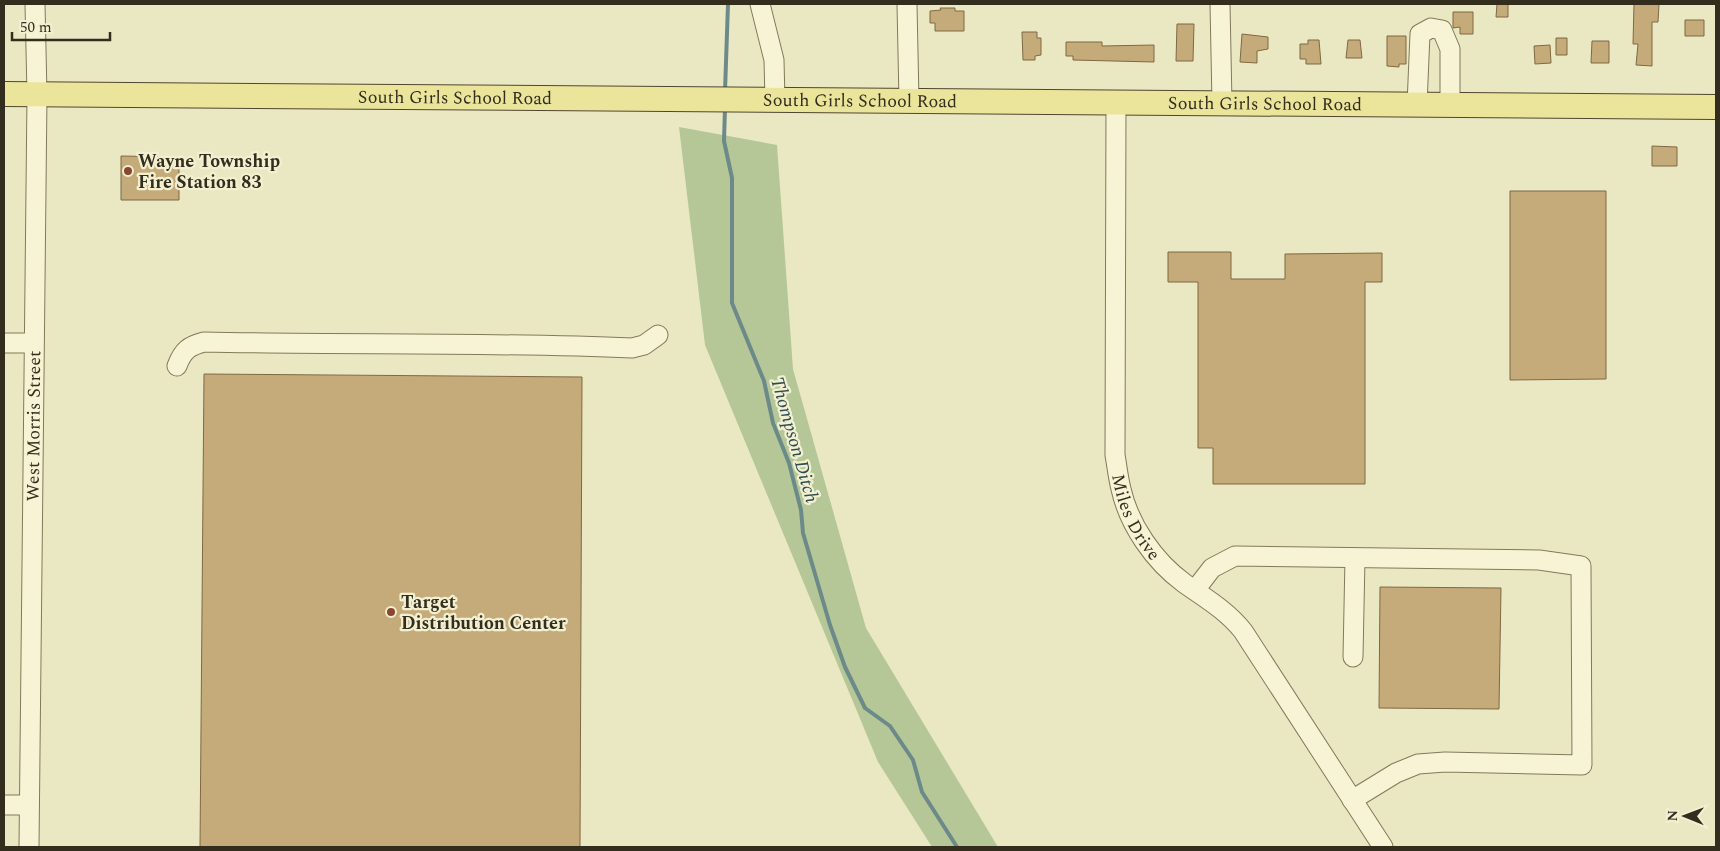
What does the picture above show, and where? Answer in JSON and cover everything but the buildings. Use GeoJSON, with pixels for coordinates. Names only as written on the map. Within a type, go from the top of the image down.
{"type":"FeatureCollection","features":[{"type":"Feature","properties":{"kind":"main road","name":"South Girls School Road"},"geometry":{"type":"LineString","coordinates":[[4,94],[1716,107]]}},
{"type":"Feature","properties":{"kind":"street","name":"West Morris Street"},"geometry":{"type":"LineString","coordinates":[[30,847],[33,343],[37,95],[36,4]]}},
{"type":"Feature","properties":{"kind":"street"},"geometry":{"type":"LineString","coordinates":[[760,4],[774,60],[775,101]]}},
{"type":"Feature","properties":{"kind":"street"},"geometry":{"type":"LineString","coordinates":[[907,4],[909,101]]}},
{"type":"Feature","properties":{"kind":"street"},"geometry":{"type":"LineString","coordinates":[[1220,4],[1222,103]]}},
{"type":"Feature","properties":{"kind":"street"},"geometry":{"type":"LineString","coordinates":[[1417,106],[1420,34],[1431,28],[1442,30],[1449,43],[1450,106]]}},
{"type":"Feature","properties":{"kind":"street","name":"Miles Drive"},"geometry":{"type":"LineString","coordinates":[[1116,102],[1115,455],[1126,505],[1142,538],[1161,563],[1226,612],[1247,636],[1383,847]]}},
{"type":"Feature","properties":{"kind":"street"},"geometry":{"type":"LineString","coordinates":[[177,366],[181,355],[189,346],[204,342],[348,345],[486,344],[632,348],[644,345],[658,335]]}},
{"type":"Feature","properties":{"kind":"street"},"geometry":{"type":"LineString","coordinates":[[4,343],[33,343]]}},
{"type":"Feature","properties":{"kind":"street"},"geometry":{"type":"LineString","coordinates":[[1195,590],[1212,568],[1234,556],[1539,560],[1581,566],[1582,765],[1445,762],[1418,764],[1396,773],[1352,800]]}},
{"type":"Feature","properties":{"kind":"street"},"geometry":{"type":"LineString","coordinates":[[1353,657],[1354,558]]}},
{"type":"Feature","properties":{"kind":"street"},"geometry":{"type":"LineString","coordinates":[[4,805],[30,805]]}},
{"type":"Feature","properties":{"kind":"green space"},"geometry":{"type":"Polygon","coordinates":[[[679,127],[777,145],[793,369],[866,628],[998,847],[932,847],[878,762],[705,345],[679,127]]]}},
{"type":"Feature","properties":{"kind":"waterway","name":"Thompson Ditch"},"geometry":{"type":"LineString","coordinates":[[725,91],[728,4]]}},
{"type":"Feature","properties":{"kind":"waterway","name":"Thompson Ditch"},"geometry":{"type":"LineString","coordinates":[[725,108],[724,141],[732,178],[732,303],[764,381],[773,423],[789,463],[801,510],[803,533],[830,625],[845,667],[865,708],[890,726],[913,760],[922,792],[957,847]]}},
{"type":"Feature","properties":{"kind":"place","name":"Wayne Township Fire Station 83"},"geometry":{"type":"Point","coordinates":[128,171]}},
{"type":"Feature","properties":{"kind":"place","name":"Target Distribution Center"},"geometry":{"type":"Point","coordinates":[391,612]}}]}
